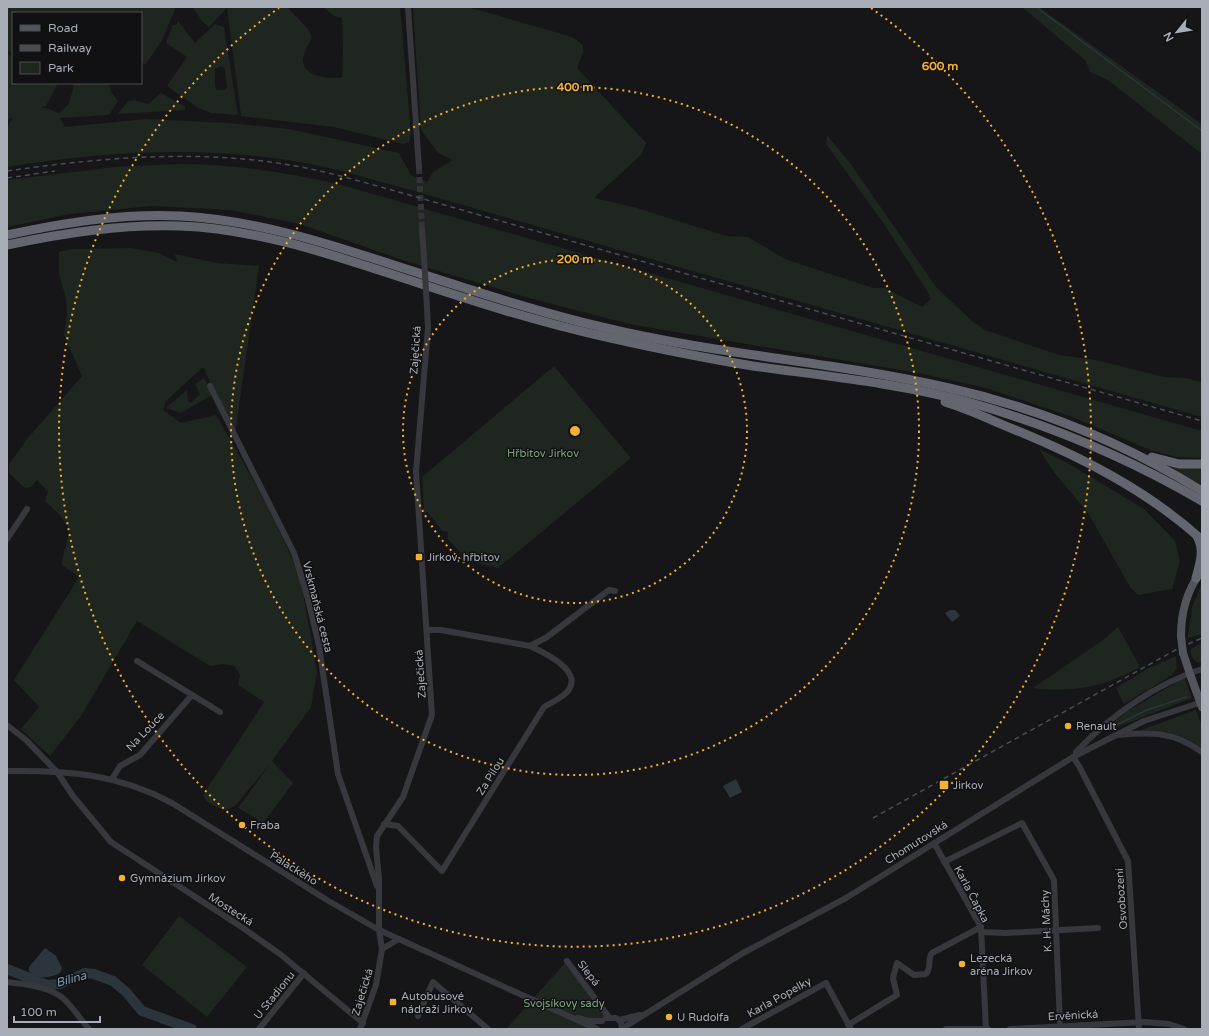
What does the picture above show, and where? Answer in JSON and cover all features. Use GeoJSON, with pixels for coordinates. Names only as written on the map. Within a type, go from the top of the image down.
{"type":"FeatureCollection","features":[{"type":"Feature","properties":{"kind":"highway"},"geometry":{"type":"LineString","coordinates":[[7,235],[64,223],[151,215],[210,219],[264,227],[316,239],[514,304],[606,328],[678,343],[891,376],[950,388],[1065,423],[1134,452],[1165,462],[1202,464]]}},
{"type":"Feature","properties":{"kind":"highway"},"geometry":{"type":"LineString","coordinates":[[7,245],[66,233],[152,226],[182,226],[262,236],[314,249],[512,313],[604,337],[743,364],[892,386],[966,402],[1027,420],[1080,440],[1122,458],[1202,501]]}},
{"type":"Feature","properties":{"kind":"highway"},"geometry":{"type":"LineString","coordinates":[[892,386],[947,402],[1072,455],[1129,485],[1156,503],[1199,537],[1202,549],[1196,578]]}},
{"type":"Feature","properties":{"kind":"highway"},"geometry":{"type":"LineString","coordinates":[[1134,452],[1202,491]]}},
{"type":"Feature","properties":{"kind":"main road"},"geometry":{"type":"LineString","coordinates":[[1202,570],[1196,578],[1185,605],[1181,636],[1184,653],[1202,707]]}},
{"type":"Feature","properties":{"kind":"street"},"geometry":{"type":"LineString","coordinates":[[408,7],[419,168]]}},
{"type":"Feature","properties":{"kind":"street","name":"Zaječická"},"geometry":{"type":"LineString","coordinates":[[362,1026],[376,985],[382,949],[379,930],[379,894],[376,847],[377,836],[403,797],[432,715],[416,472],[428,328],[422,230]]}},
{"type":"Feature","properties":{"kind":"street","name":"Vrskmaňská cesta"},"geometry":{"type":"LineString","coordinates":[[210,386],[294,553],[308,596],[319,646],[338,774],[379,894]]}},
{"type":"Feature","properties":{"kind":"street"},"geometry":{"type":"LineString","coordinates":[[7,539],[27,509]]}},
{"type":"Feature","properties":{"kind":"street"},"geometry":{"type":"LineString","coordinates":[[427,630],[441,630],[530,646],[546,637],[609,590],[615,591]]}},
{"type":"Feature","properties":{"kind":"street","name":"Za Pilou"},"geometry":{"type":"LineString","coordinates":[[384,824],[398,826],[442,871],[544,707],[565,693],[569,688],[571,678],[568,669],[530,646]]}},
{"type":"Feature","properties":{"kind":"street"},"geometry":{"type":"LineString","coordinates":[[137,662],[220,712]]}},
{"type":"Feature","properties":{"kind":"street"},"geometry":{"type":"LineString","coordinates":[[1072,757],[1086,742],[1120,712],[1175,679],[1191,675],[1202,669]]}},
{"type":"Feature","properties":{"kind":"street","name":"Na Louce"},"geometry":{"type":"LineString","coordinates":[[112,779],[120,766],[140,755],[192,695]]}},
{"type":"Feature","properties":{"kind":"street","name":"Chomutovská"},"geometry":{"type":"LineString","coordinates":[[648,1013],[619,1020],[623,1028],[648,1013],[743,953],[819,914],[1072,757],[1113,735],[1161,715],[1202,702]]}},
{"type":"Feature","properties":{"kind":"street","name":"Mostecká"},"geometry":{"type":"LineString","coordinates":[[7,725],[26,740],[57,772],[73,796],[110,842],[240,926],[304,973],[362,1026]]}},
{"type":"Feature","properties":{"kind":"street"},"geometry":{"type":"LineString","coordinates":[[1113,735],[1147,733],[1168,735],[1185,741],[1202,752]]}},
{"type":"Feature","properties":{"kind":"street","name":"Osvobození"},"geometry":{"type":"LineString","coordinates":[[1072,757],[1080,766],[1128,861],[1138,1026]]}},
{"type":"Feature","properties":{"kind":"street","name":"Palackého"},"geometry":{"type":"LineString","coordinates":[[7,771],[81,774],[112,779],[134,785],[172,803],[333,904],[379,930],[599,1029]]}},
{"type":"Feature","properties":{"kind":"street","name":"K. H. Máchy"},"geometry":{"type":"LineString","coordinates":[[944,862],[1022,823],[1054,880],[1060,1025]]}},
{"type":"Feature","properties":{"kind":"street","name":"Karla Čapka"},"geometry":{"type":"LineString","coordinates":[[934,843],[981,930],[987,1029]]}},
{"type":"Feature","properties":{"kind":"street"},"geometry":{"type":"LineString","coordinates":[[849,1027],[896,995],[893,978],[897,963],[914,974],[926,974],[929,971],[930,957],[932,953],[981,930],[1006,933],[1098,928]]}},
{"type":"Feature","properties":{"kind":"street"},"geometry":{"type":"LineString","coordinates":[[382,949],[399,940]]}},
{"type":"Feature","properties":{"kind":"street","name":"Slepá"},"geometry":{"type":"LineString","coordinates":[[567,961],[609,1017]]}},
{"type":"Feature","properties":{"kind":"street","name":"U Stadionu"},"geometry":{"type":"LineString","coordinates":[[259,1029],[304,973]]}},
{"type":"Feature","properties":{"kind":"street"},"geometry":{"type":"LineString","coordinates":[[7,982],[50,991],[64,999],[89,1029]]}},
{"type":"Feature","properties":{"kind":"street"},"geometry":{"type":"LineString","coordinates":[[418,1016],[433,982],[488,1029]]}},
{"type":"Feature","properties":{"kind":"street","name":"Karla Popelky"},"geometry":{"type":"LineString","coordinates":[[742,1029],[826,983],[849,1027]]}},
{"type":"Feature","properties":{"kind":"street","name":"Palackého"},"geometry":{"type":"LineString","coordinates":[[564,1014],[586,1021],[602,1021]]}},
{"type":"Feature","properties":{"kind":"street"},"geometry":{"type":"LineString","coordinates":[[599,1029],[602,1021],[609,1017],[619,1020]]}},
{"type":"Feature","properties":{"kind":"street","name":"Ervěnická"},"geometry":{"type":"LineString","coordinates":[[1010,1029],[1060,1025],[1138,1026],[1169,1024],[1184,1029]]}},
{"type":"Feature","properties":{"kind":"street"},"geometry":{"type":"LineString","coordinates":[[947,1029],[987,1029]]}},
{"type":"Feature","properties":{"kind":"green space"},"geometry":{"type":"Polygon","coordinates":[[[7,7],[176,7],[162,40],[145,65],[142,62],[142,12],[12,12],[12,53],[7,51],[7,7]]]}},
{"type":"Feature","properties":{"kind":"green space"},"geometry":{"type":"Polygon","coordinates":[[[192,7],[287,7],[308,29],[312,38],[303,59],[304,65],[312,73],[318,76],[337,78],[342,77],[342,18],[334,16],[323,7],[400,7],[411,134],[409,142],[403,144],[334,127],[241,116],[227,8],[209,27],[203,22],[192,7]]]}},
{"type":"Feature","properties":{"kind":"green space"},"geometry":{"type":"Polygon","coordinates":[[[413,7],[468,7],[572,37],[583,45],[583,52],[577,68],[646,143],[642,154],[594,198],[637,208],[726,236],[748,237],[785,259],[873,288],[885,288],[922,307],[931,299],[926,289],[882,221],[826,144],[827,135],[850,163],[936,287],[972,321],[985,330],[1059,355],[1096,360],[1164,377],[1187,378],[1202,383],[1202,417],[407,189],[318,165],[267,157],[230,154],[156,152],[82,157],[7,167],[7,127],[13,118],[7,119],[7,54],[12,56],[12,84],[57,84],[46,106],[42,107],[59,113],[69,104],[74,85],[72,84],[109,84],[111,92],[118,101],[109,115],[60,118],[65,127],[146,119],[229,123],[289,129],[399,153],[411,175],[427,182],[433,172],[453,160],[438,153],[421,130],[413,7]]]}},
{"type":"Feature","properties":{"kind":"green space"},"geometry":{"type":"Polygon","coordinates":[[[1022,7],[1039,7],[1199,122],[1202,125],[1202,154],[1108,80],[1090,72],[1086,61],[1022,7]]]}},
{"type":"Feature","properties":{"kind":"green space"},"geometry":{"type":"Polygon","coordinates":[[[178,21],[195,43],[215,24],[224,27],[238,115],[211,113],[198,108],[167,86],[187,57],[166,43],[173,25],[176,25],[178,21]],[[222,66],[215,69],[215,86],[217,90],[225,90],[227,87],[225,69],[222,66]]]}},
{"type":"Feature","properties":{"kind":"green space"},"geometry":{"type":"Polygon","coordinates":[[[161,93],[185,107],[185,110],[118,114],[128,101],[134,100],[148,104],[161,93]]]}},
{"type":"Feature","properties":{"kind":"green space"},"geometry":{"type":"Polygon","coordinates":[[[178,164],[239,167],[299,176],[338,184],[1202,431],[1202,458],[1176,457],[1150,450],[1070,416],[986,388],[918,373],[629,324],[529,298],[402,260],[300,224],[230,210],[151,206],[70,214],[7,227],[7,180],[115,167],[178,164]]]}},
{"type":"Feature","properties":{"kind":"green space"},"geometry":{"type":"Polygon","coordinates":[[[131,248],[159,253],[177,262],[175,254],[217,263],[259,266],[235,434],[203,367],[166,401],[163,410],[181,423],[216,415],[254,481],[277,526],[306,596],[304,599],[317,672],[311,707],[272,761],[293,783],[261,826],[256,818],[238,808],[270,764],[235,806],[227,810],[210,804],[203,795],[264,702],[238,685],[240,675],[234,666],[223,664],[210,666],[137,621],[81,716],[50,756],[21,729],[39,707],[14,680],[79,577],[61,564],[70,529],[58,513],[45,501],[48,492],[37,480],[31,487],[25,488],[9,473],[9,464],[28,438],[82,376],[64,335],[67,315],[66,298],[59,274],[59,252],[71,249],[131,248]]]}},
{"type":"Feature","properties":{"kind":"green space","name":"Hřbitov Jirkov"},"geometry":{"type":"Polygon","coordinates":[[[554,366],[631,458],[498,568],[461,559],[464,556],[447,538],[448,532],[442,531],[427,511],[424,514],[422,477],[554,366]]]}},
{"type":"Feature","properties":{"kind":"green space"},"geometry":{"type":"Polygon","coordinates":[[[204,378],[212,395],[181,413],[166,408],[187,390],[188,401],[191,403],[200,394],[195,384],[204,378]]]}},
{"type":"Feature","properties":{"kind":"green space"},"geometry":{"type":"Polygon","coordinates":[[[1039,449],[1066,462],[1144,509],[1175,541],[1180,561],[1172,589],[1138,595],[1130,587],[1088,513],[1053,471],[1039,449]]]}},
{"type":"Feature","properties":{"kind":"green space"},"geometry":{"type":"Polygon","coordinates":[[[1168,466],[1202,467],[1202,485],[1168,466]]]}},
{"type":"Feature","properties":{"kind":"green space"},"geometry":{"type":"Polygon","coordinates":[[[1202,583],[1202,634],[1188,638],[1192,607],[1202,583]]]}},
{"type":"Feature","properties":{"kind":"green space"},"geometry":{"type":"Polygon","coordinates":[[[1118,627],[1140,667],[1127,674],[1101,684],[1088,687],[1062,690],[1033,688],[1103,640],[1118,627]]]}},
{"type":"Feature","properties":{"kind":"green space"},"geometry":{"type":"Polygon","coordinates":[[[1202,642],[1202,663],[1199,663],[1192,657],[1190,650],[1202,642]]]}},
{"type":"Feature","properties":{"kind":"green space"},"geometry":{"type":"Polygon","coordinates":[[[1176,656],[1177,668],[1172,675],[1124,704],[1116,688],[1149,668],[1176,656]]]}},
{"type":"Feature","properties":{"kind":"green space"},"geometry":{"type":"Polygon","coordinates":[[[1182,679],[1185,679],[1192,698],[1110,730],[1110,725],[1128,711],[1182,679]]]}},
{"type":"Feature","properties":{"kind":"green space"},"geometry":{"type":"Polygon","coordinates":[[[1196,710],[1202,726],[1202,748],[1180,736],[1165,732],[1141,730],[1196,710]]]}},
{"type":"Feature","properties":{"kind":"green space"},"geometry":{"type":"Polygon","coordinates":[[[179,916],[247,967],[207,1017],[142,965],[179,916]]]}},
{"type":"Feature","properties":{"kind":"green space","name":"Svojsíkovy sady"},"geometry":{"type":"Polygon","coordinates":[[[565,963],[606,1015],[592,1029],[506,1029],[565,963]]]}},
{"type":"Feature","properties":{"kind":"shaded area"},"geometry":{"type":"Polygon","coordinates":[[[950,610],[955,610],[960,616],[952,622],[945,613],[950,610]]]}},
{"type":"Feature","properties":{"kind":"shaded area"},"geometry":{"type":"Polygon","coordinates":[[[736,779],[742,792],[730,798],[723,786],[736,779]]]}},
{"type":"Feature","properties":{"kind":"shaded area"},"geometry":{"type":"Polygon","coordinates":[[[45,948],[56,956],[62,968],[60,973],[56,975],[40,977],[29,971],[29,967],[45,948]]]}},
{"type":"Feature","properties":{"kind":"waterway"},"geometry":{"type":"LineString","coordinates":[[1036,7],[1202,131]]}},
{"type":"Feature","properties":{"kind":"waterway"},"geometry":{"type":"LineString","coordinates":[[1110,728],[1147,710],[1186,697]]}},
{"type":"Feature","properties":{"kind":"waterway","name":"Bílina"},"geometry":{"type":"LineString","coordinates":[[7,969],[47,985],[60,984],[85,973],[94,974],[113,981],[126,992],[142,1011],[192,1029]]}},
{"type":"Feature","properties":{"kind":"tunnel"},"geometry":{"type":"LineString","coordinates":[[419,168],[422,230]]}},
{"type":"Feature","properties":{"kind":"railway"},"geometry":{"type":"LineString","coordinates":[[7,171],[119,159],[194,156],[269,162],[306,168],[406,194],[1202,421]]}},
{"type":"Feature","properties":{"kind":"railway"},"geometry":{"type":"LineString","coordinates":[[7,178],[55,171]]}},
{"type":"Feature","properties":{"kind":"railway"},"geometry":{"type":"LineString","coordinates":[[873,818],[1179,648],[1202,638]]}},
{"type":"Feature","properties":{"kind":"place","name":"Jirkov, hřbitov"},"geometry":{"type":"Point","coordinates":[419,557]}},
{"type":"Feature","properties":{"kind":"place","name":"Renault"},"geometry":{"type":"Point","coordinates":[1068,726]}},
{"type":"Feature","properties":{"kind":"place","name":"Jirkov"},"geometry":{"type":"Point","coordinates":[944,785]}},
{"type":"Feature","properties":{"kind":"place","name":"Fraba"},"geometry":{"type":"Point","coordinates":[242,825]}},
{"type":"Feature","properties":{"kind":"place","name":"Gymnázium Jirkov"},"geometry":{"type":"Point","coordinates":[122,878]}},
{"type":"Feature","properties":{"kind":"place","name":"Lezecká aréna Jirkov"},"geometry":{"type":"Point","coordinates":[962,964]}},
{"type":"Feature","properties":{"kind":"place","name":"Autobusové nádraží Jirkov"},"geometry":{"type":"Point","coordinates":[393,1002]}},
{"type":"Feature","properties":{"kind":"place","name":"U Rudolfa"},"geometry":{"type":"Point","coordinates":[669,1017]}}]}
